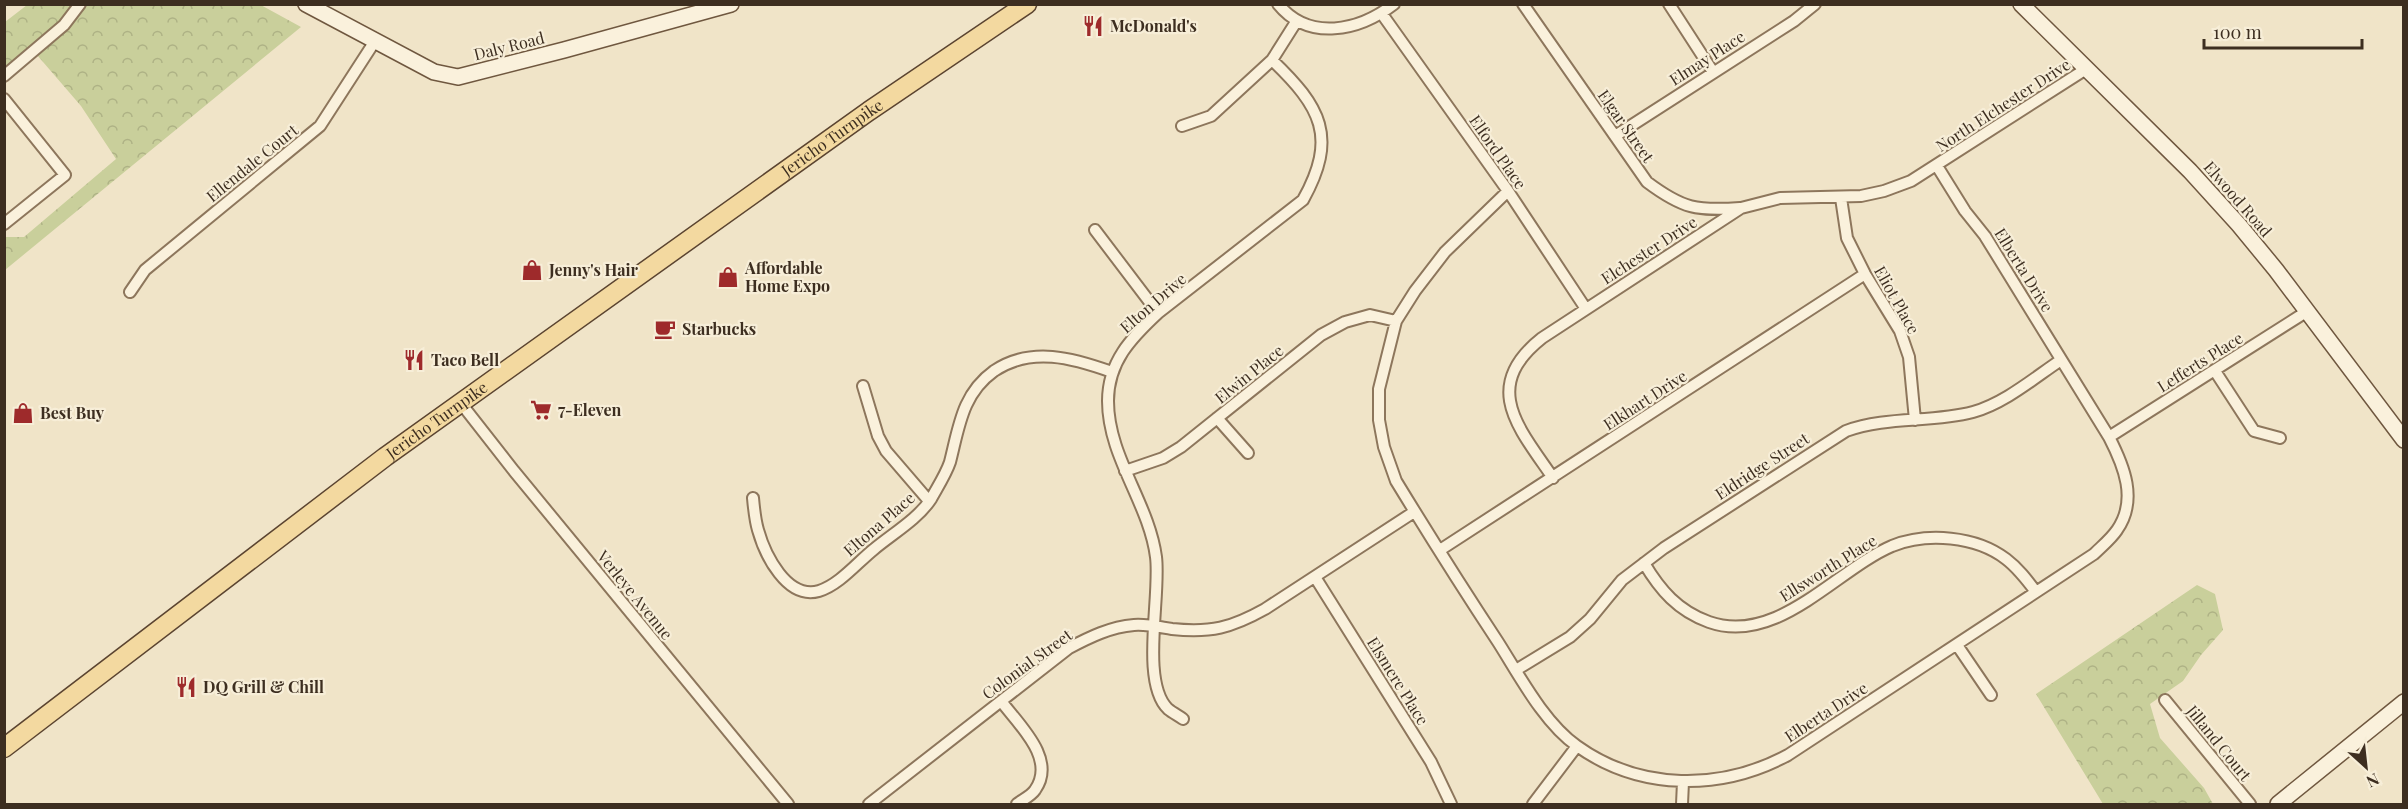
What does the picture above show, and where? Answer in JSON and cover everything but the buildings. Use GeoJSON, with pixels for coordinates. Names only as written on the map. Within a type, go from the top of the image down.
{"type":"FeatureCollection","features":[{"type":"Feature","properties":{"kind":"main road","name":"Jericho Turnpike"},"geometry":{"type":"LineString","coordinates":[[4,748],[359,476],[460,402],[859,117],[1027,4]]}},
{"type":"Feature","properties":{"kind":"street"},"geometry":{"type":"LineString","coordinates":[[4,76],[64,25],[80,4]]}},
{"type":"Feature","properties":{"kind":"street","name":"Daly Road"},"geometry":{"type":"LineString","coordinates":[[306,4],[434,72],[458,77],[731,4]]}},
{"type":"Feature","properties":{"kind":"street"},"geometry":{"type":"LineString","coordinates":[[1278,4],[1296,22],[1313,28],[1334,29],[1361,23],[1382,14],[1394,4]]}},
{"type":"Feature","properties":{"kind":"street","name":"Elgar Street"},"geometry":{"type":"LineString","coordinates":[[1522,4],[1647,182],[1666,196],[1691,208],[1712,210],[1741,208]]}},
{"type":"Feature","properties":{"kind":"street"},"geometry":{"type":"LineString","coordinates":[[1669,4],[1713,72]]}},
{"type":"Feature","properties":{"kind":"street","name":"Elwood Road"},"geometry":{"type":"LineString","coordinates":[[2021,4],[2190,171],[2232,217],[2276,270],[2403,440]]}},
{"type":"Feature","properties":{"kind":"street","name":"Elmay Place"},"geometry":{"type":"LineString","coordinates":[[1615,136],[1794,21],[1814,5]]}},
{"type":"Feature","properties":{"kind":"street","name":"Elford Place"},"geometry":{"type":"LineString","coordinates":[[1382,14],[1508,191],[1586,309]]}},
{"type":"Feature","properties":{"kind":"street"},"geometry":{"type":"LineString","coordinates":[[1182,126],[1211,116],[1272,60],[1296,22]]}},
{"type":"Feature","properties":{"kind":"street","name":"Ellendale Court"},"geometry":{"type":"LineString","coordinates":[[130,292],[145,270],[320,126],[375,40]]}},
{"type":"Feature","properties":{"kind":"street","name":"Elton Drive"},"geometry":{"type":"LineString","coordinates":[[1183,719],[1167,708],[1158,693],[1153,657],[1153,626],[1158,587],[1156,556],[1110,428],[1108,400],[1112,372],[1122,351],[1137,333],[1158,313],[1303,200],[1314,180],[1321,157],[1322,133],[1316,113],[1306,95],[1272,60]]}},
{"type":"Feature","properties":{"kind":"street","name":"North Elchester Drive"},"geometry":{"type":"LineString","coordinates":[[1936,166],[2086,69]]}},
{"type":"Feature","properties":{"kind":"street"},"geometry":{"type":"LineString","coordinates":[[4,99],[65,175],[4,224]]}},
{"type":"Feature","properties":{"kind":"street","name":"Elberta Drive"},"geometry":{"type":"LineString","coordinates":[[1508,191],[1444,252],[1414,291],[1396,321],[1379,389],[1379,420],[1384,447],[1396,481],[1414,512],[1516,670],[1558,730],[1577,746],[1610,764],[1632,772],[1683,782],[1715,780],[1743,774],[1770,764],[1957,645],[2094,554],[2118,529],[2128,503],[2128,484],[2122,462],[2109,437],[1985,236],[1965,211],[1936,166]]}},
{"type":"Feature","properties":{"kind":"street","name":"Elchester Drive"},"geometry":{"type":"LineString","coordinates":[[1553,478],[1511,412],[1509,391],[1513,369],[1525,352],[1586,309],[1741,208],[1780,198],[1841,198],[1884,191],[1911,181],[1936,166]]}},
{"type":"Feature","properties":{"kind":"street","name":"Eliot Place"},"geometry":{"type":"LineString","coordinates":[[1841,198],[1847,238],[1865,274],[1900,331],[1909,357],[1915,420]]}},
{"type":"Feature","properties":{"kind":"street"},"geometry":{"type":"LineString","coordinates":[[1095,230],[1158,313]]}},
{"type":"Feature","properties":{"kind":"street","name":"Elkhart Drive"},"geometry":{"type":"LineString","coordinates":[[1440,550],[1865,274]]}},
{"type":"Feature","properties":{"kind":"street","name":"Lefferts Place"},"geometry":{"type":"LineString","coordinates":[[2109,437],[2306,312]]}},
{"type":"Feature","properties":{"kind":"street","name":"Elwin Place"},"geometry":{"type":"LineString","coordinates":[[1125,471],[1163,458],[1181,447],[1321,335],[1345,322],[1370,315],[1396,321]]}},
{"type":"Feature","properties":{"kind":"street","name":"Eltona Place"},"geometry":{"type":"LineString","coordinates":[[753,498],[758,529],[769,558],[791,587],[807,593],[820,591],[837,580],[929,501],[949,465],[964,406],[978,385],[995,370],[1015,360],[1036,355],[1085,362],[1112,372]]}},
{"type":"Feature","properties":{"kind":"street","name":"Eldridge Street"},"geometry":{"type":"LineString","coordinates":[[1516,670],[1570,637],[1590,620],[1622,580],[1644,563],[1846,431],[1866,424],[1915,420],[1975,411],[2000,400],[2061,360]]}},
{"type":"Feature","properties":{"kind":"street"},"geometry":{"type":"LineString","coordinates":[[2215,371],[2254,431],[2280,438]]}},
{"type":"Feature","properties":{"kind":"street"},"geometry":{"type":"LineString","coordinates":[[863,386],[882,443],[929,501]]}},
{"type":"Feature","properties":{"kind":"street","name":"Verleye Avenue"},"geometry":{"type":"LineString","coordinates":[[460,402],[788,804]]}},
{"type":"Feature","properties":{"kind":"street"},"geometry":{"type":"LineString","coordinates":[[1217,418],[1248,453]]}},
{"type":"Feature","properties":{"kind":"street","name":"Colonial Street"},"geometry":{"type":"LineString","coordinates":[[869,804],[1078,643],[1118,627],[1137,624],[1204,631],[1220,629],[1241,622],[1265,609],[1414,512]]}},
{"type":"Feature","properties":{"kind":"street","name":"Ellsworth Place"},"geometry":{"type":"LineString","coordinates":[[1644,563],[1657,585],[1675,603],[1693,616],[1716,625],[1739,627],[1760,624],[1778,617],[1871,557],[1893,546],[1917,539],[1961,540],[1981,546],[2004,557],[2037,592]]}},
{"type":"Feature","properties":{"kind":"street","name":"Elsmere Place"},"geometry":{"type":"LineString","coordinates":[[1315,577],[1431,762],[1451,804]]}},
{"type":"Feature","properties":{"kind":"street"},"geometry":{"type":"LineString","coordinates":[[1957,645],[1990,695]]}},
{"type":"Feature","properties":{"kind":"street","name":"Jilland Court"},"geometry":{"type":"LineString","coordinates":[[2165,700],[2250,804]]}},
{"type":"Feature","properties":{"kind":"street"},"geometry":{"type":"LineString","coordinates":[[1001,702],[1040,754],[1042,774],[1035,791],[1017,804]]}},
{"type":"Feature","properties":{"kind":"street"},"geometry":{"type":"LineString","coordinates":[[2277,804],[2403,702]]}},
{"type":"Feature","properties":{"kind":"street"},"geometry":{"type":"LineString","coordinates":[[1533,804],[1577,746]]}},
{"type":"Feature","properties":{"kind":"street"},"geometry":{"type":"LineString","coordinates":[[1682,804],[1683,782]]}},
{"type":"Feature","properties":{"kind":"green space"},"geometry":{"type":"Polygon","coordinates":[[[259,4],[301,27],[5,270],[5,237],[24,237],[116,159],[81,106],[37,55],[5,73],[5,22],[27,5],[259,4]]]}},
{"type":"Feature","properties":{"kind":"green space"},"geometry":{"type":"Polygon","coordinates":[[[2197,585],[2215,594],[2223,630],[2201,655],[2183,681],[2150,704],[2160,738],[2204,788],[2213,804],[2103,804],[2036,694],[2197,585]]]}},
{"type":"Feature","properties":{"kind":"place","name":"McDonald's"},"geometry":{"type":"Point","coordinates":[1093,26]}},
{"type":"Feature","properties":{"kind":"place","name":"Jenny's Hair"},"geometry":{"type":"Point","coordinates":[532,270]}},
{"type":"Feature","properties":{"kind":"place","name":"Affordable Home Expo"},"geometry":{"type":"Point","coordinates":[728,277]}},
{"type":"Feature","properties":{"kind":"place","name":"Starbucks"},"geometry":{"type":"Point","coordinates":[665,329]}},
{"type":"Feature","properties":{"kind":"place","name":"Taco Bell"},"geometry":{"type":"Point","coordinates":[414,360]}},
{"type":"Feature","properties":{"kind":"place","name":"7-Eleven"},"geometry":{"type":"Point","coordinates":[541,410]}},
{"type":"Feature","properties":{"kind":"place","name":"Best Buy"},"geometry":{"type":"Point","coordinates":[23,413]}},
{"type":"Feature","properties":{"kind":"place","name":"DQ Grill & Chill"},"geometry":{"type":"Point","coordinates":[186,687]}}]}
